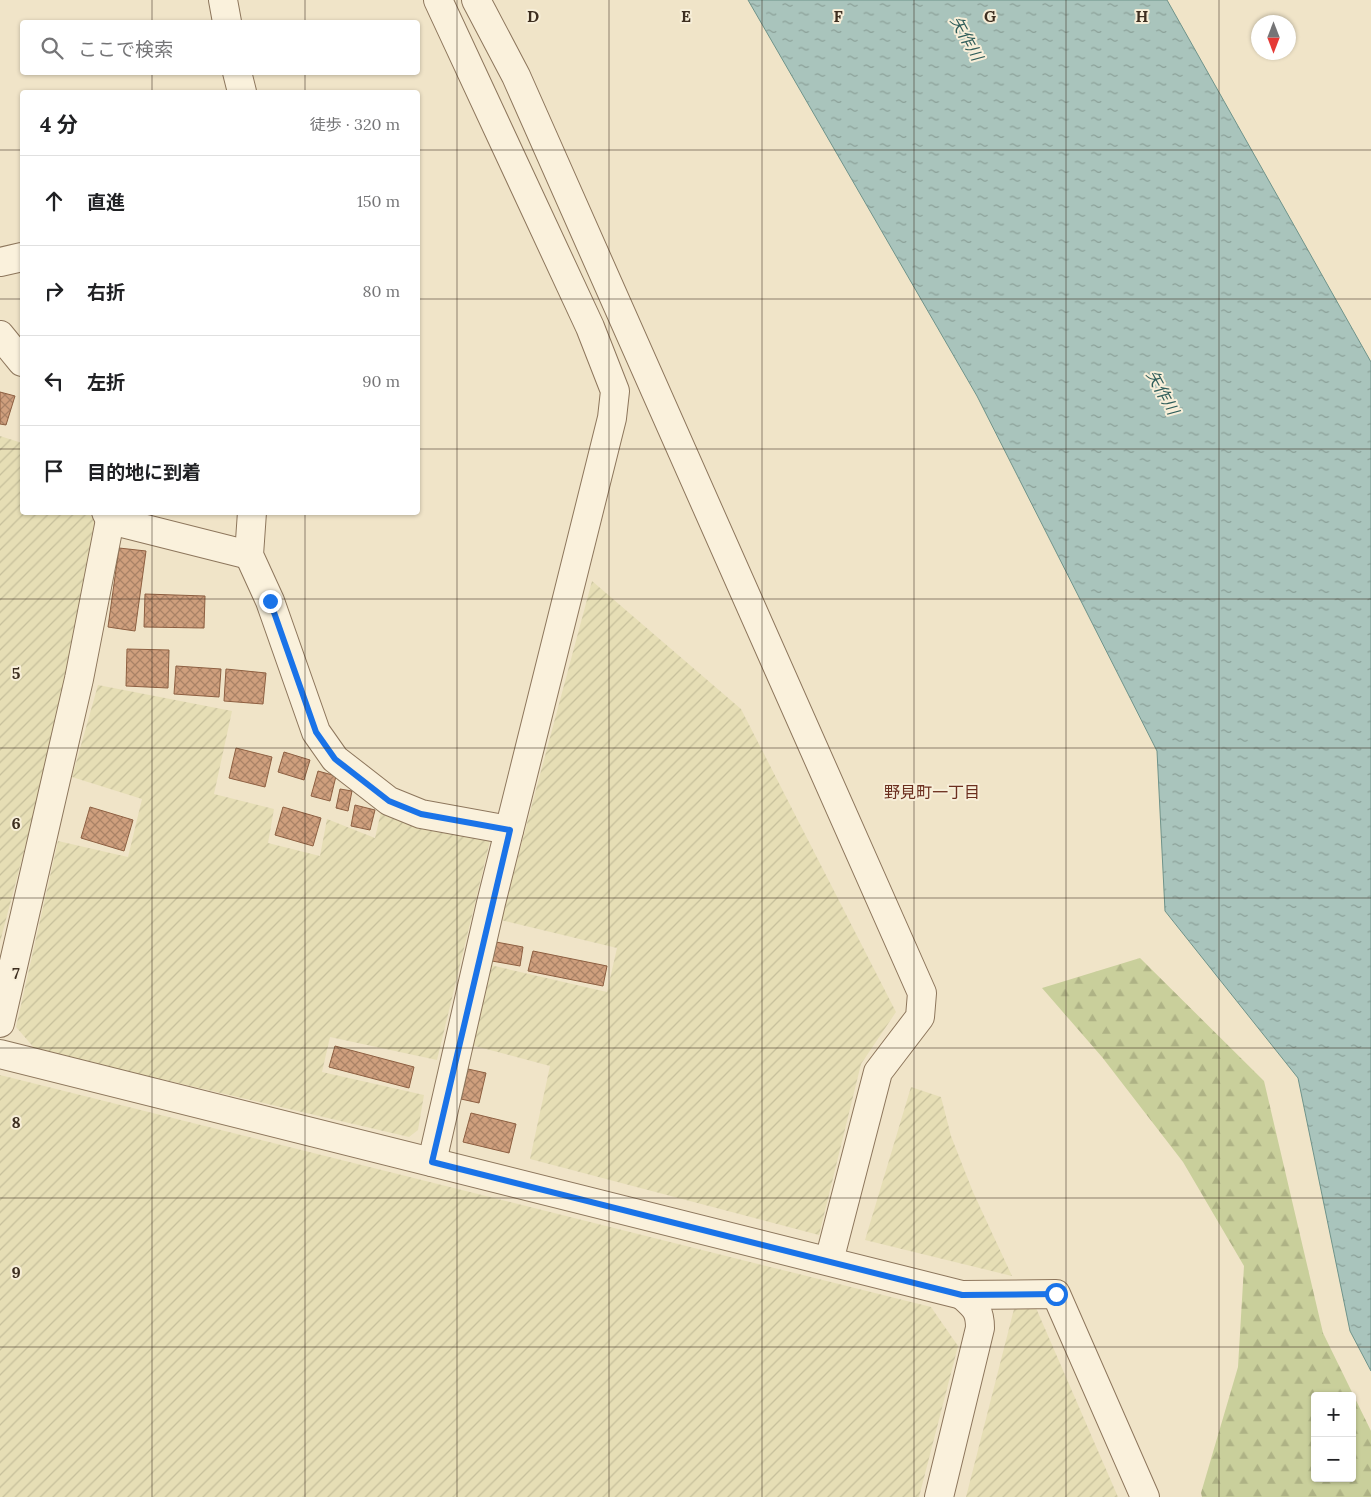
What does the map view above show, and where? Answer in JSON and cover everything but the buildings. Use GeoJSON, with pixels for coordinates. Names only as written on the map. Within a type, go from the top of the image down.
{"type":"FeatureCollection","features":[{"type":"Feature","properties":{"kind":"street"},"geometry":{"type":"LineString","coordinates":[[223,0],[227,20]]}},
{"type":"Feature","properties":{"kind":"street"},"geometry":{"type":"LineString","coordinates":[[432,1162],[510,830],[612,418],[614,391],[590,326],[438,0]]}},
{"type":"Feature","properties":{"kind":"street"},"geometry":{"type":"LineString","coordinates":[[476,0],[516,76],[922,993],[920,1017],[878,1072],[829,1261]]}},
{"type":"Feature","properties":{"kind":"street"},"geometry":{"type":"LineString","coordinates":[[238,75],[242,90]]}},
{"type":"Feature","properties":{"kind":"street"},"geometry":{"type":"LineString","coordinates":[[0,262],[20,257]]}},
{"type":"Feature","properties":{"kind":"street"},"geometry":{"type":"LineString","coordinates":[[0,335],[20,360]]}},
{"type":"Feature","properties":{"kind":"street"},"geometry":{"type":"LineString","coordinates":[[252,515],[249,556],[270,601],[316,732],[335,759],[389,801],[421,814],[510,830]]}},
{"type":"Feature","properties":{"kind":"street"},"geometry":{"type":"LineString","coordinates":[[0,1023],[79,679],[108,516],[249,556]]}},
{"type":"Feature","properties":{"kind":"street"},"geometry":{"type":"LineString","coordinates":[[0,1054],[962,1295],[1056,1294],[1145,1497]]}},
{"type":"Feature","properties":{"kind":"street"},"geometry":{"type":"LineString","coordinates":[[940,1497],[980,1328],[980,1316],[974,1306],[962,1295]]}},
{"type":"Feature","properties":{"kind":"shaded area"},"geometry":{"type":"Polygon","coordinates":[[[0,436],[20,442],[20,515],[90,515],[95,520],[71,674],[0,942],[0,436]]]}},
{"type":"Feature","properties":{"kind":"shaded area"},"geometry":{"type":"Polygon","coordinates":[[[592,581],[741,709],[896,1012],[861,1064],[819,1235],[530,1159],[550,1066],[471,1045],[490,965],[607,992],[617,948],[501,920],[592,581]]]}},
{"type":"Feature","properties":{"kind":"shaded area"},"geometry":{"type":"Polygon","coordinates":[[[98,685],[232,711],[214,794],[274,809],[268,843],[320,856],[327,819],[375,838],[381,812],[425,828],[490,841],[437,1060],[330,1037],[322,1072],[424,1095],[418,1130],[409,1137],[36,1050],[16,1027],[58,841],[128,857],[142,799],[72,777],[98,685]]]}},
{"type":"Feature","properties":{"kind":"shaded area"},"geometry":{"type":"Polygon","coordinates":[[[0,1075],[931,1307],[958,1346],[919,1497],[0,1497],[0,1075]]]}},
{"type":"Feature","properties":{"kind":"shaded area"},"geometry":{"type":"Polygon","coordinates":[[[911,1087],[941,1097],[951,1136],[973,1192],[1012,1276],[865,1240],[911,1087]]]}},
{"type":"Feature","properties":{"kind":"shaded area"},"geometry":{"type":"Polygon","coordinates":[[[1036,1308],[1118,1497],[966,1497],[1014,1309],[1036,1308]]]}},
{"type":"Feature","properties":{"kind":"green space"},"geometry":{"type":"Polygon","coordinates":[[[1140,958],[1264,1081],[1323,1333],[1352,1392],[1311,1392],[1311,1482],[1356,1482],[1356,1400],[1371,1431],[1371,1497],[1202,1497],[1201,1493],[1238,1367],[1244,1266],[1183,1162],[1102,1057],[1042,988],[1140,958]]]}},
{"type":"Feature","properties":{"kind":"water","name":"矢作川"},"geometry":{"type":"Polygon","coordinates":[[[748,0],[1167,0],[1371,362],[1371,1371],[1350,1331],[1298,1078],[1165,911],[1157,751],[977,396],[748,0]]]}},
{"type":"Feature","properties":{"kind":"district","name":"野見町一丁目"},"geometry":{"type":"Point","coordinates":[932,792]}},
{"type":"Feature","properties":{"kind":"route"},"geometry":{"type":"LineString","coordinates":[[270,601],[316,732],[335,759],[389,801],[421,814],[510,830],[491,903],[432,1162],[962,1295],[1056,1294]]}}]}
